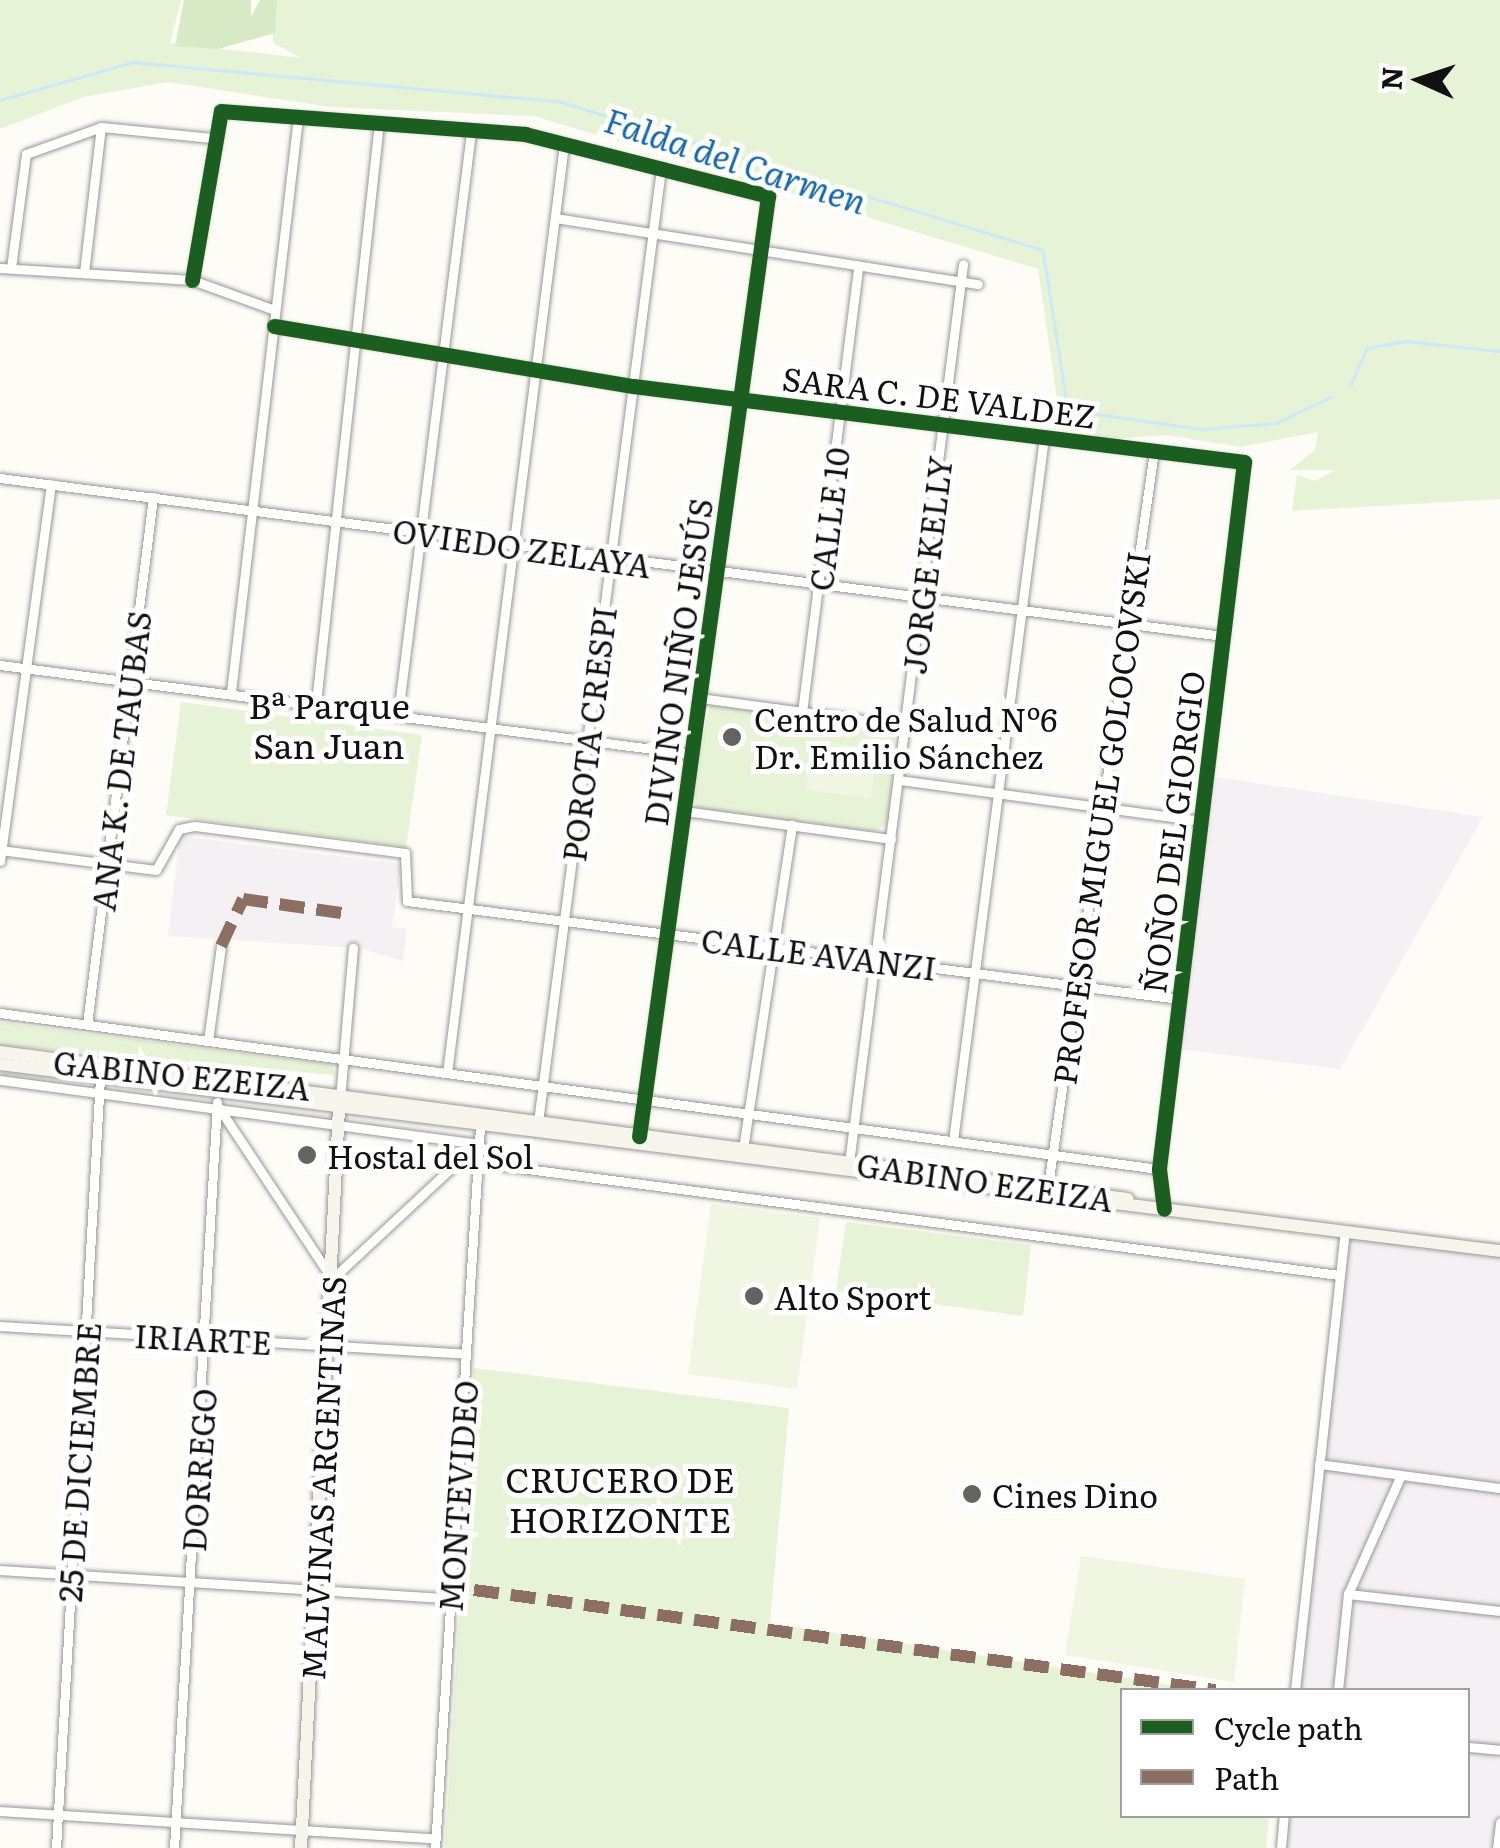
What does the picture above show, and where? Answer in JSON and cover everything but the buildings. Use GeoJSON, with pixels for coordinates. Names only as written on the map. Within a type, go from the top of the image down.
{"type":"FeatureCollection","features":[{"type":"Feature","properties":{"kind":"main road","name":"GABINO EZEIZA"},"geometry":{"type":"LineString","coordinates":[[0,1052],[340,1092],[640,1136],[1048,1186],[1164,1208]]}},
{"type":"Feature","properties":{"kind":"main road","name":"GABINO EZEIZA"},"geometry":{"type":"LineString","coordinates":[[0,1064],[100,1076],[217,1098],[339,1108],[1164,1208]]}},
{"type":"Feature","properties":{"kind":"main road","name":"MALVINAS ARGENTINAS"},"geometry":{"type":"LineString","coordinates":[[301,1848],[318,1590],[339,1108]]}},
{"type":"Feature","properties":{"kind":"main road"},"geometry":{"type":"LineString","coordinates":[[1164,1208],[1500,1251]]}},
{"type":"Feature","properties":{"kind":"street"},"geometry":{"type":"LineString","coordinates":[[192,280],[212,138],[221,111],[379,122],[564,144],[661,168]]}},
{"type":"Feature","properties":{"kind":"street"},"geometry":{"type":"LineString","coordinates":[[230,692],[298,117]]}},
{"type":"Feature","properties":{"kind":"street"},"geometry":{"type":"LineString","coordinates":[[316,703],[379,122]]}},
{"type":"Feature","properties":{"kind":"street"},"geometry":{"type":"LineString","coordinates":[[212,138],[101,128],[26,154],[6,268],[192,280],[276,310]]}},
{"type":"Feature","properties":{"kind":"street"},"geometry":{"type":"LineString","coordinates":[[84,273],[101,128]]}},
{"type":"Feature","properties":{"kind":"street"},"geometry":{"type":"LineString","coordinates":[[398,714],[471,132]]}},
{"type":"Feature","properties":{"kind":"street"},"geometry":{"type":"LineString","coordinates":[[447,1073],[564,144]]}},
{"type":"Feature","properties":{"kind":"street","name":"DIVINO NIÑO JESÚS"},"geometry":{"type":"LineString","coordinates":[[640,1136],[768,196],[661,168]]}},
{"type":"Feature","properties":{"kind":"street","name":"POROTA CRESPI"},"geometry":{"type":"LineString","coordinates":[[538,1122],[661,168]]}},
{"type":"Feature","properties":{"kind":"street"},"geometry":{"type":"LineString","coordinates":[[555,218],[978,284]]}},
{"type":"Feature","properties":{"kind":"street","name":"JORGE KELLY"},"geometry":{"type":"LineString","coordinates":[[850,1163],[964,264]]}},
{"type":"Feature","properties":{"kind":"street","name":"CALLE 10"},"geometry":{"type":"LineString","coordinates":[[802,712],[858,266]]}},
{"type":"Feature","properties":{"kind":"street","name":"SARA C. DE VALDEZ"},"geometry":{"type":"LineString","coordinates":[[274,326],[444,349],[633,386],[1244,462]]}},
{"type":"Feature","properties":{"kind":"street"},"geometry":{"type":"LineString","coordinates":[[954,1142],[982,974],[1044,437]]}},
{"type":"Feature","properties":{"kind":"street","name":"PROFESOR MIGUEL GOLOCOVSKI"},"geometry":{"type":"LineString","coordinates":[[1048,1186],[1124,624],[1154,451]]}},
{"type":"Feature","properties":{"kind":"street","name":"ÑOÑO DEL GIORGIO"},"geometry":{"type":"LineString","coordinates":[[1164,1208],[1159,1169],[1244,462]]}},
{"type":"Feature","properties":{"kind":"street","name":"OVIEDO ZELAYA"},"geometry":{"type":"LineString","coordinates":[[0,478],[336,520],[516,548],[1223,636]]}},
{"type":"Feature","properties":{"kind":"street"},"geometry":{"type":"LineString","coordinates":[[0,854],[51,484]]}},
{"type":"Feature","properties":{"kind":"street","name":"ANA K. DE TAUBAS"},"geometry":{"type":"LineString","coordinates":[[87,1024],[154,497]]}},
{"type":"Feature","properties":{"kind":"street"},"geometry":{"type":"LineString","coordinates":[[0,665],[130,678],[692,754]]}},
{"type":"Feature","properties":{"kind":"street"},"geometry":{"type":"LineString","coordinates":[[700,698],[906,726]]}},
{"type":"Feature","properties":{"kind":"street"},"geometry":{"type":"LineString","coordinates":[[899,780],[1201,821]]}},
{"type":"Feature","properties":{"kind":"street"},"geometry":{"type":"LineString","coordinates":[[684,810],[891,839]]}},
{"type":"Feature","properties":{"kind":"street"},"geometry":{"type":"LineString","coordinates":[[743,1149],[792,825]]}},
{"type":"Feature","properties":{"kind":"street","name":"CALLE AVANZI"},"geometry":{"type":"LineString","coordinates":[[0,854],[164,869],[179,829],[195,826],[405,853],[407,900],[1179,998]]}},
{"type":"Feature","properties":{"kind":"street"},"geometry":{"type":"LineString","coordinates":[[208,1040],[220,946]]}},
{"type":"Feature","properties":{"kind":"street"},"geometry":{"type":"LineString","coordinates":[[339,1108],[354,948]]}},
{"type":"Feature","properties":{"kind":"street"},"geometry":{"type":"LineString","coordinates":[[0,1013],[1159,1169]]}},
{"type":"Feature","properties":{"kind":"street","name":"25 DE DICIEMBRE"},"geometry":{"type":"LineString","coordinates":[[56,1848],[100,1076]]}},
{"type":"Feature","properties":{"kind":"street"},"geometry":{"type":"LineString","coordinates":[[0,1080],[99,1092],[217,1098],[340,1126],[477,1144],[504,1166],[1339,1275]]}},
{"type":"Feature","properties":{"kind":"street"},"geometry":{"type":"LineString","coordinates":[[217,1098],[332,1280],[477,1144]]}},
{"type":"Feature","properties":{"kind":"street","name":"DORREGO"},"geometry":{"type":"LineString","coordinates":[[174,1848],[217,1098]]}},
{"type":"Feature","properties":{"kind":"street","name":"MONTEVIDEO"},"geometry":{"type":"LineString","coordinates":[[435,1843],[480,1126]]}},
{"type":"Feature","properties":{"kind":"street"},"geometry":{"type":"LineString","coordinates":[[1295,1688],[1345,1232]]}},
{"type":"Feature","properties":{"kind":"street","name":"IRIARTE"},"geometry":{"type":"LineString","coordinates":[[0,1326],[466,1354]]}},
{"type":"Feature","properties":{"kind":"street"},"geometry":{"type":"LineString","coordinates":[[1319,1464],[1500,1488]]}},
{"type":"Feature","properties":{"kind":"street"},"geometry":{"type":"LineString","coordinates":[[1338,1688],[1348,1594],[1401,1475]]}},
{"type":"Feature","properties":{"kind":"street"},"geometry":{"type":"LineString","coordinates":[[0,1570],[451,1598]]}},
{"type":"Feature","properties":{"kind":"street"},"geometry":{"type":"LineString","coordinates":[[1348,1594],[1500,1612]]}},
{"type":"Feature","properties":{"kind":"street"},"geometry":{"type":"LineString","coordinates":[[1470,1747],[1500,1750]]}},
{"type":"Feature","properties":{"kind":"street"},"geometry":{"type":"LineString","coordinates":[[0,1811],[302,1830],[435,1843]]}},
{"type":"Feature","properties":{"kind":"street"},"geometry":{"type":"LineString","coordinates":[[1281,1848],[1284,1818]]}},
{"type":"Feature","properties":{"kind":"street"},"geometry":{"type":"LineString","coordinates":[[1497,1848],[1500,1822]]}},
{"type":"Feature","properties":{"kind":"shaded area"},"geometry":{"type":"Polygon","coordinates":[[[1215,777],[1483,817],[1340,1069],[1179,1049],[1215,777]]]}},
{"type":"Feature","properties":{"kind":"shaded area"},"geometry":{"type":"Polygon","coordinates":[[[180,836],[401,864],[392,927],[407,929],[403,961],[359,948],[168,936],[180,836]]]}},
{"type":"Feature","properties":{"kind":"shaded area"},"geometry":{"type":"Polygon","coordinates":[[[1345,1232],[1500,1252],[1500,1848],[1281,1848],[1284,1818],[1470,1818],[1470,1688],[1297,1688],[1345,1232]]]}},
{"type":"Feature","properties":{"kind":"green space"},"geometry":{"type":"Polygon","coordinates":[[[0,0],[181,0],[170,43],[302,58],[273,43],[273,0],[1500,0],[1500,499],[1292,511],[1297,475],[1315,481],[1336,470],[1290,470],[1315,450],[1318,432],[1241,447],[1166,435],[1098,440],[1057,399],[1038,269],[534,116],[330,107],[168,82],[83,97],[0,129],[0,0]]]}},
{"type":"Feature","properties":{"kind":"green space"},"geometry":{"type":"Polygon","coordinates":[[[184,0],[251,0],[251,17],[260,0],[277,0],[275,33],[218,49],[175,46],[184,0]]]}},
{"type":"Feature","properties":{"kind":"green space"},"geometry":{"type":"Polygon","coordinates":[[[181,702],[422,735],[406,847],[166,815],[181,702]]]}},
{"type":"Feature","properties":{"kind":"green space"},"geometry":{"type":"Polygon","coordinates":[[[710,705],[895,730],[889,823],[875,831],[699,808],[689,798],[710,705]]]}},
{"type":"Feature","properties":{"kind":"green space"},"geometry":{"type":"Polygon","coordinates":[[[812,741],[877,749],[871,798],[806,790],[812,741]]]}},
{"type":"Feature","properties":{"kind":"green space"},"geometry":{"type":"Polygon","coordinates":[[[0,1022],[332,1065],[335,1075],[0,1045],[0,1022]]]}},
{"type":"Feature","properties":{"kind":"green space","name":"Alto Sport"},"geometry":{"type":"Polygon","coordinates":[[[711,1204],[820,1218],[797,1389],[688,1374],[711,1204]]]}},
{"type":"Feature","properties":{"kind":"green space"},"geometry":{"type":"Polygon","coordinates":[[[846,1222],[1031,1245],[1023,1316],[836,1291],[846,1222]]]}},
{"type":"Feature","properties":{"kind":"green space"},"geometry":{"type":"Polygon","coordinates":[[[474,1368],[789,1408],[770,1623],[1191,1688],[1120,1688],[1120,1818],[1269,1818],[1266,1848],[445,1848],[474,1368]]]}},
{"type":"Feature","properties":{"kind":"green space"},"geometry":{"type":"Polygon","coordinates":[[[1081,1556],[1245,1579],[1234,1682],[1065,1655],[1081,1556]]]}},
{"type":"Feature","properties":{"kind":"waterway","name":"Falda del Carmen"},"geometry":{"type":"LineString","coordinates":[[0,100],[133,62],[561,102],[1043,250],[1068,410],[1202,429],[1276,423],[1331,397]]}},
{"type":"Feature","properties":{"kind":"waterway","name":"Falda del Carmen"},"geometry":{"type":"LineString","coordinates":[[1351,384],[1367,348],[1406,341],[1500,351]]}},
{"type":"Feature","properties":{"kind":"marked path"},"geometry":{"type":"LineString","coordinates":[[221,946],[243,899],[348,914]]}},
{"type":"Feature","properties":{"kind":"marked path"},"geometry":{"type":"LineString","coordinates":[[474,1590],[1200,1688]]}},
{"type":"Feature","properties":{"kind":"cycle path"},"geometry":{"type":"LineString","coordinates":[[192,280],[221,111],[525,134],[768,196],[639,1136]]}},
{"type":"Feature","properties":{"kind":"cycle path"},"geometry":{"type":"LineString","coordinates":[[274,326],[633,386],[1244,462],[1159,1169],[1164,1209]]}},
{"type":"Feature","properties":{"kind":"place","name":"Centro de Salud Nº6 Dr. Emilio Sánchez"},"geometry":{"type":"Point","coordinates":[732,737]}},
{"type":"Feature","properties":{"kind":"place","name":"Hostal del Sol"},"geometry":{"type":"Point","coordinates":[307,1155]}},
{"type":"Feature","properties":{"kind":"place","name":"Alto Sport"},"geometry":{"type":"Point","coordinates":[754,1296]}},
{"type":"Feature","properties":{"kind":"place","name":"Cines Dino"},"geometry":{"type":"Point","coordinates":[972,1494]}},
{"type":"Feature","properties":{"kind":"district","name":"Bª Parque San Juan"},"geometry":{"type":"Point","coordinates":[329,724]}},
{"type":"Feature","properties":{"kind":"district","name":"CRUCERO DE HORIZONTE"},"geometry":{"type":"Point","coordinates":[620,1498]}}]}
